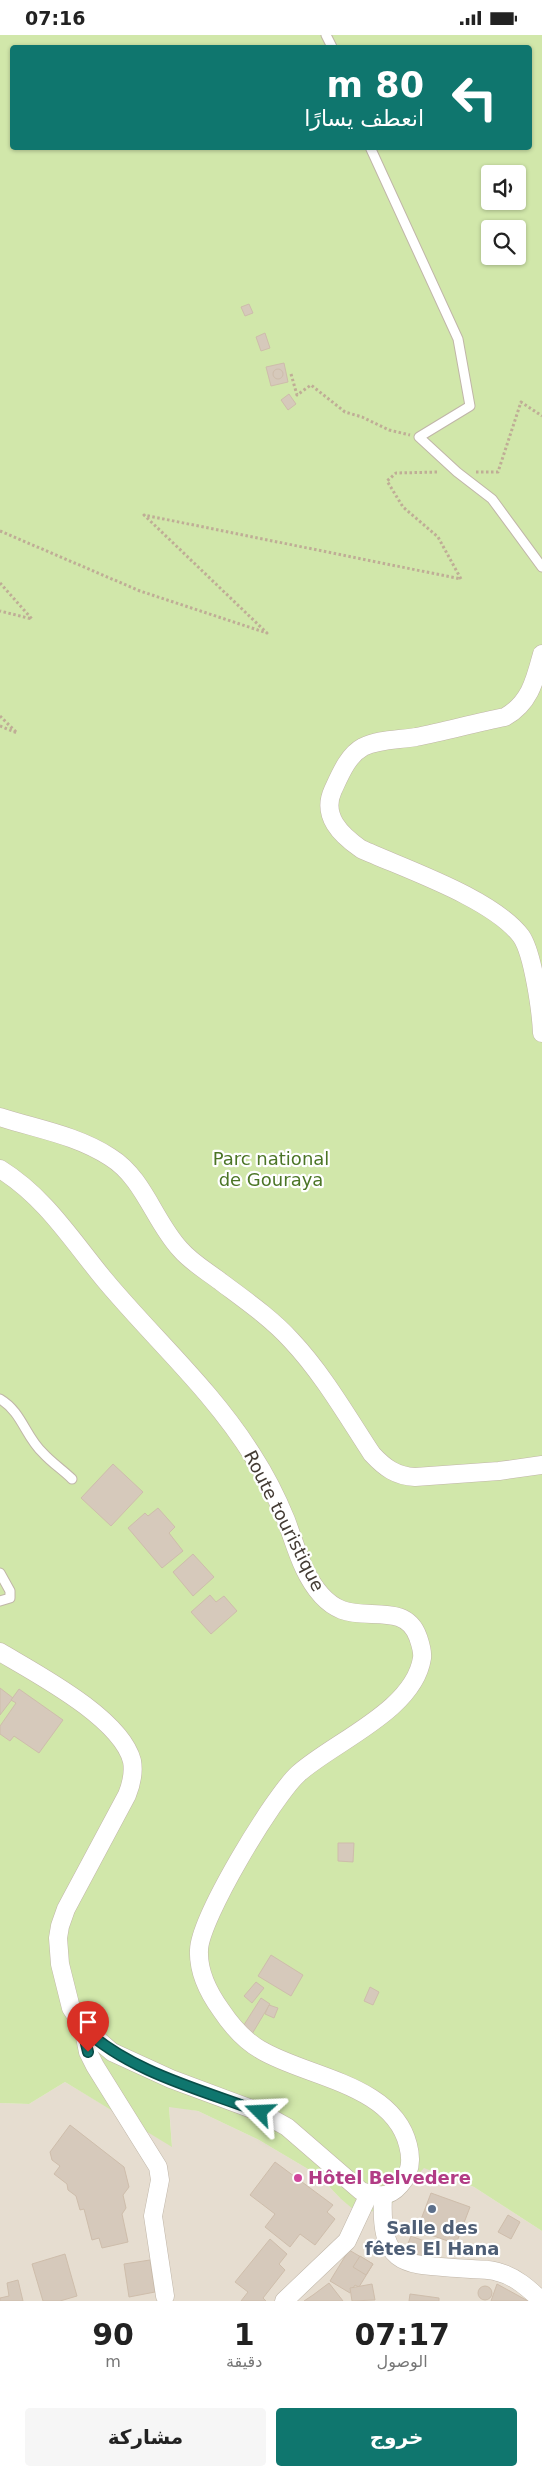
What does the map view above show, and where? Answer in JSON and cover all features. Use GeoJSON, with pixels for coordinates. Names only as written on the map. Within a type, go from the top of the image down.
{"type":"FeatureCollection","features":[{"type":"Feature","properties":{"kind":"street"},"geometry":{"type":"LineString","coordinates":[[542,654],[535,683],[521,705],[505,717],[416,737],[379,741],[362,747],[351,758],[342,773],[329,804],[329,813],[348,839],[361,849],[465,895],[493,912],[521,937],[529,952],[542,1033]]}},
{"type":"Feature","properties":{"kind":"street"},"geometry":{"type":"LineString","coordinates":[[0,1117],[85,1143],[111,1157],[126,1169],[180,1250],[199,1267],[247,1302],[291,1340],[319,1375],[372,1454],[384,1467],[404,1477],[415,1477],[499,1471],[542,1465]]}},
{"type":"Feature","properties":{"kind":"street","name":"Route touristique"},"geometry":{"type":"LineString","coordinates":[[0,1169],[41,1201],[107,1282],[228,1420],[252,1453],[269,1482],[304,1569],[324,1599],[341,1610],[353,1614],[402,1617],[415,1629],[422,1656],[414,1676],[404,1693],[377,1718],[339,1745],[319,1756],[294,1778],[256,1833],[222,1891],[202,1930],[199,1947],[199,1963],[205,1985],[232,2025],[246,2039],[276,2058],[338,2081],[369,2097],[389,2113],[403,2128],[411,2156],[411,2168],[398,2188],[376,2195]]}},
{"type":"Feature","properties":{"kind":"street"},"geometry":{"type":"LineString","coordinates":[[0,1652],[40,1675],[109,1725],[123,1741],[132,1761],[132,1783],[127,1795],[66,1909],[58,1938],[60,1964],[71,2008],[82,2027],[88,2052],[158,2167],[160,2179],[153,2216],[165,2296]]}},
{"type":"Feature","properties":{"kind":"street"},"geometry":{"type":"LineString","coordinates":[[82,2027],[112,2052],[171,2079],[260,2112],[287,2127],[362,2191],[376,2195]]}},
{"type":"Feature","properties":{"kind":"street"},"geometry":{"type":"LineString","coordinates":[[284,2301],[346,2241],[376,2195]]}},
{"type":"Feature","properties":{"kind":"street"},"geometry":{"type":"LineString","coordinates":[[376,2195],[383,2233],[389,2248],[400,2259],[419,2265],[498,2272],[523,2284],[542,2301]]}},
{"type":"Feature","properties":{"kind":"lane"},"geometry":{"type":"LineString","coordinates":[[371,150],[458,339],[470,406],[419,437],[457,472],[492,499],[542,567]]}},
{"type":"Feature","properties":{"kind":"lane"},"geometry":{"type":"LineString","coordinates":[[0,1399],[11,1406],[20,1417],[42,1453],[72,1479]]}},
{"type":"Feature","properties":{"kind":"lane"},"geometry":{"type":"LineString","coordinates":[[0,1573],[10,1591],[10,1598],[0,1601]]}},
{"type":"Feature","properties":{"kind":"path"},"geometry":{"type":"LineString","coordinates":[[291,374],[298,395],[311,385],[346,412],[362,417],[389,430],[419,437]]}},
{"type":"Feature","properties":{"kind":"path"},"geometry":{"type":"LineString","coordinates":[[0,531],[140,591],[267,633],[144,515],[461,579],[438,537],[403,507],[387,481],[396,473],[498,472],[521,402],[542,416]]}},
{"type":"Feature","properties":{"kind":"path"},"geometry":{"type":"LineString","coordinates":[[0,583],[32,619],[0,611]]}},
{"type":"Feature","properties":{"kind":"path"},"geometry":{"type":"LineString","coordinates":[[0,716],[17,733],[0,726]]}},
{"type":"Feature","properties":{"kind":"shaded area"},"geometry":{"type":"Polygon","coordinates":[[[65,2082],[172,2146],[169,2106],[198,2111],[259,2140],[318,2175],[340,2198],[428,2163],[443,2176],[474,2187],[542,2231],[542,2301],[0,2301],[0,2103],[29,2104],[65,2082]]]}},
{"type":"Feature","properties":{"kind":"green space","name":"Parc national de Gouraya"},"geometry":{"type":"Polygon","coordinates":[[[0,35],[542,35],[542,2231],[474,2187],[424,2168],[384,2212],[354,2210],[318,2175],[259,2140],[198,2111],[169,2107],[172,2147],[65,2082],[29,2104],[0,2103],[0,35]]]}},
{"type":"Feature","properties":{"kind":"building"},"geometry":{"type":"Polygon","coordinates":[[[249,304],[253,313],[245,316],[241,307],[249,304]]]}},
{"type":"Feature","properties":{"kind":"building"},"geometry":{"type":"Polygon","coordinates":[[[265,333],[270,348],[261,351],[256,337],[265,333]]]}},
{"type":"Feature","properties":{"kind":"building"},"geometry":{"type":"Polygon","coordinates":[[[284,363],[288,382],[271,386],[266,367],[284,363]]]}},
{"type":"Feature","properties":{"kind":"building"},"geometry":{"type":"Polygon","coordinates":[[[276,369],[280,369],[283,374],[282,378],[276,379],[273,376],[273,372],[276,369]]]}},
{"type":"Feature","properties":{"kind":"building"},"geometry":{"type":"Polygon","coordinates":[[[289,394],[296,404],[288,410],[281,400],[289,394]]]}},
{"type":"Feature","properties":{"kind":"building"},"geometry":{"type":"Polygon","coordinates":[[[113,1464],[143,1492],[111,1526],[81,1498],[113,1464]]]}},
{"type":"Feature","properties":{"kind":"building"},"geometry":{"type":"Polygon","coordinates":[[[158,1508],[175,1527],[169,1533],[183,1551],[162,1568],[128,1528],[145,1513],[148,1516],[158,1508]]]}},
{"type":"Feature","properties":{"kind":"building"},"geometry":{"type":"Polygon","coordinates":[[[193,1554],[214,1577],[193,1596],[173,1572],[193,1554]]]}},
{"type":"Feature","properties":{"kind":"building"},"geometry":{"type":"Polygon","coordinates":[[[210,1595],[216,1602],[224,1596],[237,1611],[211,1634],[191,1612],[210,1595]]]}},
{"type":"Feature","properties":{"kind":"building"},"geometry":{"type":"Polygon","coordinates":[[[0,1688],[13,1698],[0,1715],[0,1688]]]}},
{"type":"Feature","properties":{"kind":"building"},"geometry":{"type":"Polygon","coordinates":[[[19,1689],[63,1720],[39,1753],[14,1736],[10,1741],[0,1734],[0,1726],[16,1703],[11,1700],[19,1689]]]}},
{"type":"Feature","properties":{"kind":"building"},"geometry":{"type":"Polygon","coordinates":[[[338,1843],[354,1843],[353,1862],[338,1861],[338,1843]]]}},
{"type":"Feature","properties":{"kind":"building"},"geometry":{"type":"Polygon","coordinates":[[[271,1955],[303,1975],[291,1996],[258,1976],[271,1955]]]}},
{"type":"Feature","properties":{"kind":"building"},"geometry":{"type":"Polygon","coordinates":[[[256,1982],[264,1988],[252,2003],[244,1996],[256,1982]]]}},
{"type":"Feature","properties":{"kind":"building"},"geometry":{"type":"Polygon","coordinates":[[[370,1987],[379,1992],[373,2005],[364,2001],[370,1987]]]}},
{"type":"Feature","properties":{"kind":"building"},"geometry":{"type":"Polygon","coordinates":[[[261,1998],[270,2004],[252,2034],[242,2028],[261,1998]]]}},
{"type":"Feature","properties":{"kind":"building"},"geometry":{"type":"Polygon","coordinates":[[[269,2005],[278,2008],[274,2018],[265,2014],[269,2005]]]}},
{"type":"Feature","properties":{"kind":"building"},"geometry":{"type":"Polygon","coordinates":[[[70,2125],[124,2167],[129,2187],[123,2195],[126,2208],[122,2214],[128,2242],[102,2248],[99,2238],[92,2240],[84,2209],[80,2210],[76,2196],[68,2190],[67,2184],[54,2174],[60,2166],[52,2160],[50,2152],[70,2125]]]}},
{"type":"Feature","properties":{"kind":"building"},"geometry":{"type":"Polygon","coordinates":[[[275,2162],[333,2205],[327,2212],[335,2219],[315,2245],[300,2234],[290,2247],[265,2227],[275,2214],[250,2195],[275,2162]]]}},
{"type":"Feature","properties":{"kind":"building"},"geometry":{"type":"Polygon","coordinates":[[[431,2193],[470,2207],[456,2244],[417,2230],[431,2193]]]}},
{"type":"Feature","properties":{"kind":"building"},"geometry":{"type":"Polygon","coordinates":[[[508,2215],[520,2222],[511,2239],[498,2232],[508,2215]]]}},
{"type":"Feature","properties":{"kind":"building"},"geometry":{"type":"Polygon","coordinates":[[[411,2236],[438,2246],[433,2261],[405,2251],[411,2236]]]}},
{"type":"Feature","properties":{"kind":"building"},"geometry":{"type":"Polygon","coordinates":[[[270,2239],[287,2254],[279,2264],[285,2270],[263,2298],[266,2301],[241,2301],[248,2292],[235,2282],[270,2239]]]}},
{"type":"Feature","properties":{"kind":"building"},"geometry":{"type":"Polygon","coordinates":[[[349,2250],[373,2264],[359,2287],[355,2285],[350,2293],[330,2281],[349,2250]]]}},
{"type":"Feature","properties":{"kind":"building"},"geometry":{"type":"Polygon","coordinates":[[[65,2254],[77,2296],[60,2301],[43,2301],[32,2264],[65,2254]]]}},
{"type":"Feature","properties":{"kind":"building"},"geometry":{"type":"Polygon","coordinates":[[[360,2256],[373,2264],[366,2275],[353,2267],[360,2256]]]}},
{"type":"Feature","properties":{"kind":"building"},"geometry":{"type":"Polygon","coordinates":[[[150,2260],[155,2292],[129,2297],[124,2264],[150,2260]]]}},
{"type":"Feature","properties":{"kind":"building"},"geometry":{"type":"Polygon","coordinates":[[[18,2280],[23,2301],[0,2301],[0,2298],[9,2296],[7,2283],[18,2280]]]}},
{"type":"Feature","properties":{"kind":"building"},"geometry":{"type":"Polygon","coordinates":[[[329,2283],[343,2301],[304,2301],[313,2295],[329,2283]]]}},
{"type":"Feature","properties":{"kind":"building"},"geometry":{"type":"Polygon","coordinates":[[[372,2284],[375,2300],[352,2301],[350,2288],[372,2284]]]}},
{"type":"Feature","properties":{"kind":"building"},"geometry":{"type":"Polygon","coordinates":[[[497,2284],[528,2301],[491,2301],[497,2284]]]}},
{"type":"Feature","properties":{"kind":"building"},"geometry":{"type":"Polygon","coordinates":[[[485,2286],[490,2288],[492,2293],[490,2298],[485,2300],[480,2298],[478,2293],[480,2288],[485,2286]]]}},
{"type":"Feature","properties":{"kind":"building"},"geometry":{"type":"Polygon","coordinates":[[[410,2294],[439,2298],[439,2301],[409,2301],[410,2294]]]}},
{"type":"Feature","properties":{"kind":"place","name":"Hôtel Belvedere"},"geometry":{"type":"Point","coordinates":[298,2178]}},
{"type":"Feature","properties":{"kind":"place","name":"Salle des fêtes El Hana"},"geometry":{"type":"Point","coordinates":[432,2209]}},
{"type":"Feature","properties":{"kind":"route"},"geometry":{"type":"LineString","coordinates":[[88,2052],[82,2027],[112,2052],[171,2079],[260,2112]]}}]}
